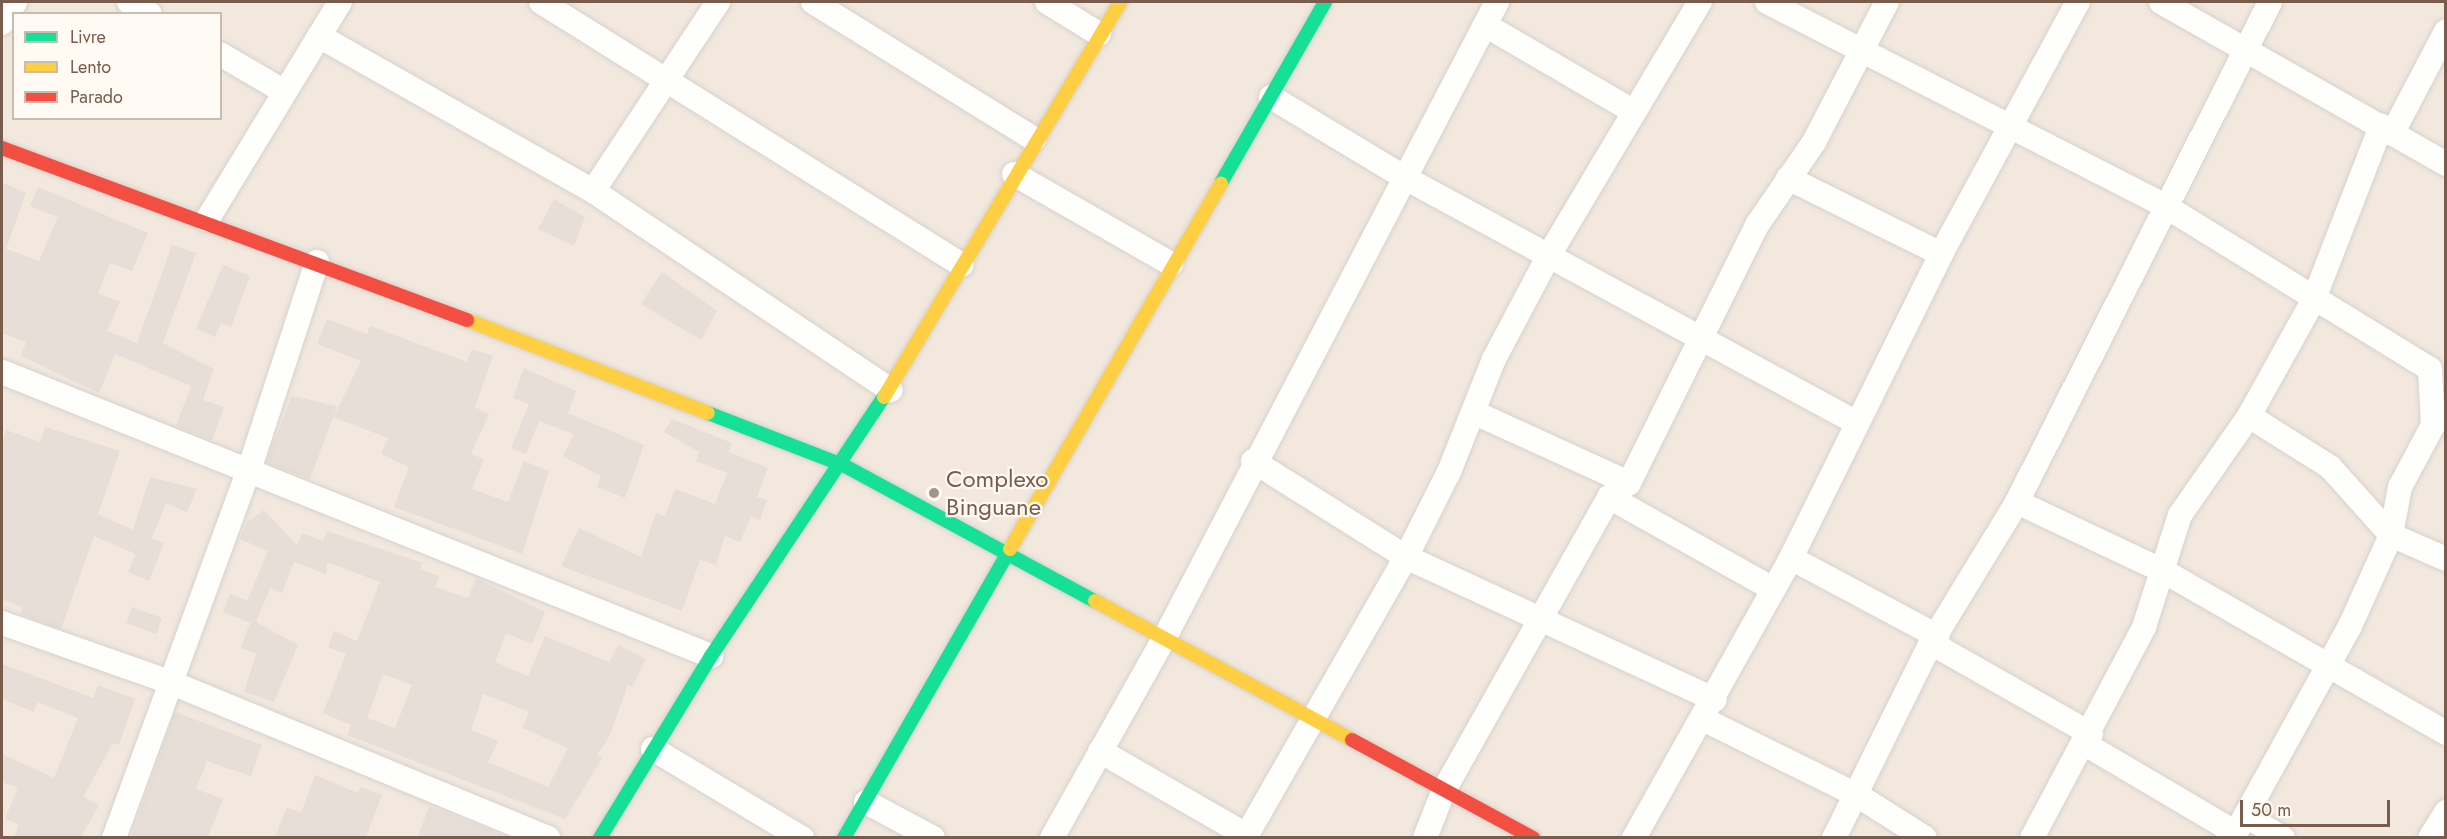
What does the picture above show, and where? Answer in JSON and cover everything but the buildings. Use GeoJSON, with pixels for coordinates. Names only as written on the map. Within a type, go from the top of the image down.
{"type":"FeatureCollection","features":[{"type":"Feature","properties":{"kind":"street"},"geometry":{"type":"LineString","coordinates":[[2,23],[15,2]]}},
{"type":"Feature","properties":{"kind":"street"},"geometry":{"type":"LineString","coordinates":[[129,2],[146,12]]}},
{"type":"Feature","properties":{"kind":"street"},"geometry":{"type":"LineString","coordinates":[[207,220],[340,2]]}},
{"type":"Feature","properties":{"kind":"street"},"geometry":{"type":"LineString","coordinates":[[541,2],[671,79],[963,265]]}},
{"type":"Feature","properties":{"kind":"street"},"geometry":{"type":"LineString","coordinates":[[593,191],[671,79],[718,2]]}},
{"type":"Feature","properties":{"kind":"street"},"geometry":{"type":"LineString","coordinates":[[813,2],[1034,139]]}},
{"type":"Feature","properties":{"kind":"street"},"geometry":{"type":"LineString","coordinates":[[1047,2],[1099,34]]}},
{"type":"Feature","properties":{"kind":"street"},"geometry":{"type":"LineString","coordinates":[[600,837],[711,656],[843,465],[890,390],[1034,139],[1120,2]]}},
{"type":"Feature","properties":{"kind":"street"},"geometry":{"type":"LineString","coordinates":[[844,837],[1325,2]]}},
{"type":"Feature","properties":{"kind":"street"},"geometry":{"type":"LineString","coordinates":[[1052,837],[1165,637],[1253,461],[1407,179],[1497,2]]}},
{"type":"Feature","properties":{"kind":"street"},"geometry":{"type":"LineString","coordinates":[[1100,751],[1246,836],[1406,556],[1473,412],[1494,358],[1549,255],[1700,2]]}},
{"type":"Feature","properties":{"kind":"street"},"geometry":{"type":"LineString","coordinates":[[1767,2],[2165,206],[2430,369],[2433,425]]}},
{"type":"Feature","properties":{"kind":"street"},"geometry":{"type":"LineString","coordinates":[[1425,837],[1443,792],[1542,623],[1609,497],[1629,483],[1757,225],[1864,51],[1887,2]]}},
{"type":"Feature","properties":{"kind":"street"},"geometry":{"type":"LineString","coordinates":[[1634,837],[1710,710],[1791,558],[1941,254],[2013,128],[2078,2]]}},
{"type":"Feature","properties":{"kind":"street"},"geometry":{"type":"LineString","coordinates":[[2161,2],[2244,47],[2445,164]]}},
{"type":"Feature","properties":{"kind":"street"},"geometry":{"type":"LineString","coordinates":[[1834,837],[1934,640],[2018,502],[2244,47],[2270,2]]}},
{"type":"Feature","properties":{"kind":"street"},"geometry":{"type":"LineString","coordinates":[[1485,25],[1633,111]]}},
{"type":"Feature","properties":{"kind":"street"},"geometry":{"type":"LineString","coordinates":[[2032,837],[2088,739],[2165,573],[2180,515],[2249,416],[2314,298],[2386,130],[2445,31]]}},
{"type":"Feature","properties":{"kind":"street"},"geometry":{"type":"LineString","coordinates":[[319,36],[593,191],[890,390]]}},
{"type":"Feature","properties":{"kind":"street"},"geometry":{"type":"LineString","coordinates":[[222,55],[285,92]]}},
{"type":"Feature","properties":{"kind":"street"},"geometry":{"type":"LineString","coordinates":[[1271,97],[1407,179],[1701,336],[1857,423]]}},
{"type":"Feature","properties":{"kind":"street"},"geometry":{"type":"LineString","coordinates":[[2,148],[207,220],[843,465],[1165,637],[1443,792],[1533,837]]}},
{"type":"Feature","properties":{"kind":"street"},"geometry":{"type":"LineString","coordinates":[[1014,174],[1172,264]]}},
{"type":"Feature","properties":{"kind":"street"},"geometry":{"type":"LineString","coordinates":[[1788,178],[1941,254]]}},
{"type":"Feature","properties":{"kind":"street"},"geometry":{"type":"LineString","coordinates":[[114,837],[249,470],[317,262]]}},
{"type":"Feature","properties":{"kind":"street"},"geometry":{"type":"LineString","coordinates":[[2,372],[711,656]]}},
{"type":"Feature","properties":{"kind":"street"},"geometry":{"type":"LineString","coordinates":[[2238,829],[2325,669],[2391,535],[2400,488],[2445,401]]}},
{"type":"Feature","properties":{"kind":"street"},"geometry":{"type":"LineString","coordinates":[[1473,412],[1629,483]]}},
{"type":"Feature","properties":{"kind":"street"},"geometry":{"type":"LineString","coordinates":[[2249,416],[2330,467],[2391,535],[2445,559]]}},
{"type":"Feature","properties":{"kind":"street"},"geometry":{"type":"LineString","coordinates":[[1253,461],[1406,556],[1710,710],[1857,795],[1924,837]]}},
{"type":"Feature","properties":{"kind":"street"},"geometry":{"type":"LineString","coordinates":[[1609,497],[1773,589]]}},
{"type":"Feature","properties":{"kind":"street"},"geometry":{"type":"LineString","coordinates":[[2018,502],[2165,573],[2325,669],[2445,733]]}},
{"type":"Feature","properties":{"kind":"street"},"geometry":{"type":"LineString","coordinates":[[1791,558],[1934,640],[2088,739],[2238,829],[2283,837]]}},
{"type":"Feature","properties":{"kind":"street"},"geometry":{"type":"LineString","coordinates":[[2,623],[172,683],[548,837]]}},
{"type":"Feature","properties":{"kind":"street"},"geometry":{"type":"LineString","coordinates":[[653,749],[802,837]]}},
{"type":"Feature","properties":{"kind":"street"},"geometry":{"type":"LineString","coordinates":[[866,802],[933,837]]}},
{"type":"Feature","properties":{"kind":"street"},"geometry":{"type":"LineString","coordinates":[[2430,837],[2445,812]]}},
{"type":"Feature","properties":{"kind":"shaded area"},"geometry":{"type":"Polygon","coordinates":[[[2,2],[2445,2],[2445,837],[2,837],[2,2]]]}},
{"type":"Feature","properties":{"kind":"traffic: fast"},"geometry":{"type":"LineString","coordinates":[[1221,183],[1325,2]]}},
{"type":"Feature","properties":{"kind":"traffic: fast"},"geometry":{"type":"LineString","coordinates":[[600,838],[711,656],[884,397]]}},
{"type":"Feature","properties":{"kind":"traffic: fast"},"geometry":{"type":"LineString","coordinates":[[708,413],[843,465],[1095,601]]}},
{"type":"Feature","properties":{"kind":"traffic: fast"},"geometry":{"type":"LineString","coordinates":[[844,838],[1010,549]]}},
{"type":"Feature","properties":{"kind":"traffic: slow"},"geometry":{"type":"LineString","coordinates":[[884,397],[1120,2]]}},
{"type":"Feature","properties":{"kind":"traffic: slow"},"geometry":{"type":"LineString","coordinates":[[1010,549],[1221,183]]}},
{"type":"Feature","properties":{"kind":"traffic: slow"},"geometry":{"type":"LineString","coordinates":[[467,320],[708,413]]}},
{"type":"Feature","properties":{"kind":"traffic: slow"},"geometry":{"type":"LineString","coordinates":[[1095,601],[1352,740]]}},
{"type":"Feature","properties":{"kind":"traffic: jam"},"geometry":{"type":"LineString","coordinates":[[2,148],[467,320]]}},
{"type":"Feature","properties":{"kind":"traffic: jam"},"geometry":{"type":"LineString","coordinates":[[1352,740],[1533,838]]}},
{"type":"Feature","properties":{"kind":"place","name":"Complexo Binguane"},"geometry":{"type":"Point","coordinates":[934,493]}}]}
